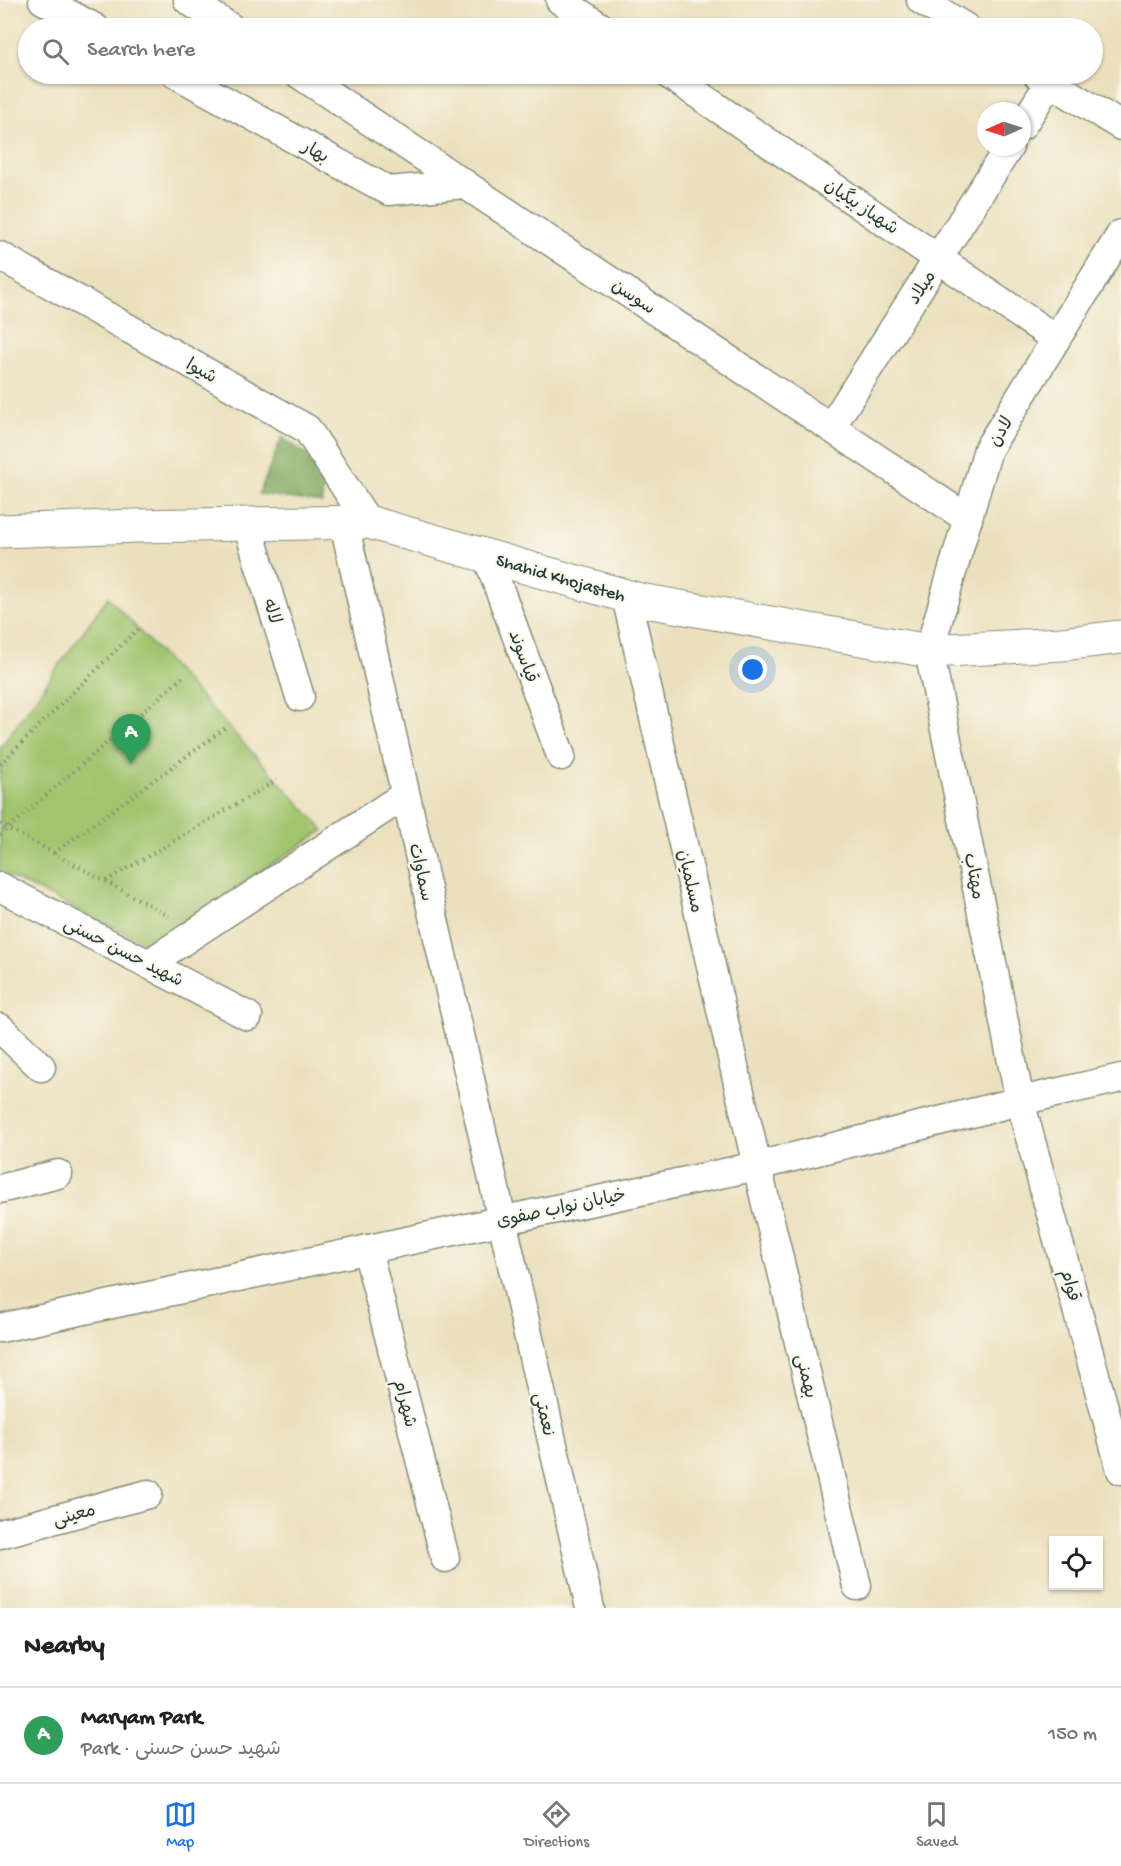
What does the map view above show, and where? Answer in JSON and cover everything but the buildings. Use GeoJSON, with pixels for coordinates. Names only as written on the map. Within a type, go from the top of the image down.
{"type":"FeatureCollection","features":[{"type":"Feature","properties":{"kind":"main road","name":"Shahid Khojasteh"},"geometry":{"type":"LineString","coordinates":[[0,531],[137,526],[356,523],[487,556],[626,596],[929,651],[1062,645],[1121,637]]}},
{"type":"Feature","properties":{"kind":"street"},"geometry":{"type":"LineString","coordinates":[[44,0],[77,18]]}},
{"type":"Feature","properties":{"kind":"street"},"geometry":{"type":"LineString","coordinates":[[188,0],[216,18]]}},
{"type":"Feature","properties":{"kind":"street"},"geometry":{"type":"LineString","coordinates":[[560,0],[587,18]]}},
{"type":"Feature","properties":{"kind":"street"},"geometry":{"type":"LineString","coordinates":[[921,0],[950,18]]}},
{"type":"Feature","properties":{"kind":"street","name":"بهار"},"geometry":{"type":"LineString","coordinates":[[194,84],[388,191],[465,184]]}},
{"type":"Feature","properties":{"kind":"street","name":"سوسن"},"geometry":{"type":"LineString","coordinates":[[314,84],[968,519]]}},
{"type":"Feature","properties":{"kind":"street","name":"شهباز بیگیان"},"geometry":{"type":"LineString","coordinates":[[683,84],[1056,339]]}},
{"type":"Feature","properties":{"kind":"street"},"geometry":{"type":"LineString","coordinates":[[1031,105],[1040,84]]}},
{"type":"Feature","properties":{"kind":"street"},"geometry":{"type":"LineString","coordinates":[[1053,84],[1121,126]]}},
{"type":"Feature","properties":{"kind":"street","name":"میلاد"},"geometry":{"type":"LineString","coordinates":[[831,427],[1003,156]]}},
{"type":"Feature","properties":{"kind":"street","name":"لادن"},"geometry":{"type":"LineString","coordinates":[[929,651],[988,449],[1121,234]]}},
{"type":"Feature","properties":{"kind":"street","name":"شیوا"},"geometry":{"type":"LineString","coordinates":[[0,256],[307,429],[356,523]]}},
{"type":"Feature","properties":{"kind":"street","name":"سماوات"},"geometry":{"type":"LineString","coordinates":[[356,523],[405,795],[501,1220]]}},
{"type":"Feature","properties":{"kind":"street","name":"لاله"},"geometry":{"type":"LineString","coordinates":[[247,525],[300,697]]}},
{"type":"Feature","properties":{"kind":"street","name":"قیاسوند"},"geometry":{"type":"LineString","coordinates":[[487,556],[561,756]]}},
{"type":"Feature","properties":{"kind":"street","name":"مسلمیان"},"geometry":{"type":"LineString","coordinates":[[626,596],[757,1166]]}},
{"type":"Feature","properties":{"kind":"street","name":"مهتاب"},"geometry":{"type":"LineString","coordinates":[[929,651],[1020,1101]]}},
{"type":"Feature","properties":{"kind":"street"},"geometry":{"type":"LineString","coordinates":[[148,964],[405,795]]}},
{"type":"Feature","properties":{"kind":"street","name":"شهید حسن حسنی"},"geometry":{"type":"LineString","coordinates":[[0,887],[248,1016]]}},
{"type":"Feature","properties":{"kind":"street"},"geometry":{"type":"LineString","coordinates":[[0,1028],[41,1067]]}},
{"type":"Feature","properties":{"kind":"street","name":"خیابان نواب صفوی"},"geometry":{"type":"LineString","coordinates":[[0,1328],[757,1166],[1121,1078]]}},
{"type":"Feature","properties":{"kind":"street","name":"قوام"},"geometry":{"type":"LineString","coordinates":[[1020,1101],[1121,1470]]}},
{"type":"Feature","properties":{"kind":"street","name":"بهمنی"},"geometry":{"type":"LineString","coordinates":[[757,1166],[857,1586]]}},
{"type":"Feature","properties":{"kind":"street"},"geometry":{"type":"LineString","coordinates":[[0,1189],[58,1174]]}},
{"type":"Feature","properties":{"kind":"street","name":"نعمتی"},"geometry":{"type":"LineString","coordinates":[[501,1220],[590,1608]]}},
{"type":"Feature","properties":{"kind":"street","name":"شهرام"},"geometry":{"type":"LineString","coordinates":[[367,1249],[445,1558]]}},
{"type":"Feature","properties":{"kind":"street","name":"معینی"},"geometry":{"type":"LineString","coordinates":[[0,1534],[148,1494]]}},
{"type":"Feature","properties":{"kind":"path"},"geometry":{"type":"LineString","coordinates":[[0,764],[138,629]]}},
{"type":"Feature","properties":{"kind":"path"},"geometry":{"type":"LineString","coordinates":[[0,835],[183,677]]}},
{"type":"Feature","properties":{"kind":"path"},"geometry":{"type":"LineString","coordinates":[[54,853],[228,726]]}},
{"type":"Feature","properties":{"kind":"path"},"geometry":{"type":"LineString","coordinates":[[105,881],[277,780]]}},
{"type":"Feature","properties":{"kind":"path"},"geometry":{"type":"LineString","coordinates":[[0,824],[195,933]]}},
{"type":"Feature","properties":{"kind":"green space"},"geometry":{"type":"Polygon","coordinates":[[[282,437],[306,454],[323,481],[322,503],[259,494],[282,437]]]}},
{"type":"Feature","properties":{"kind":"green space"},"geometry":{"type":"Polygon","coordinates":[[[108,597],[324,830],[149,945],[0,872],[0,748],[108,597]]]}},
{"type":"Feature","properties":{"kind":"place","name":"Maryam Park"},"geometry":{"type":"Point","coordinates":[131,764]}}]}
